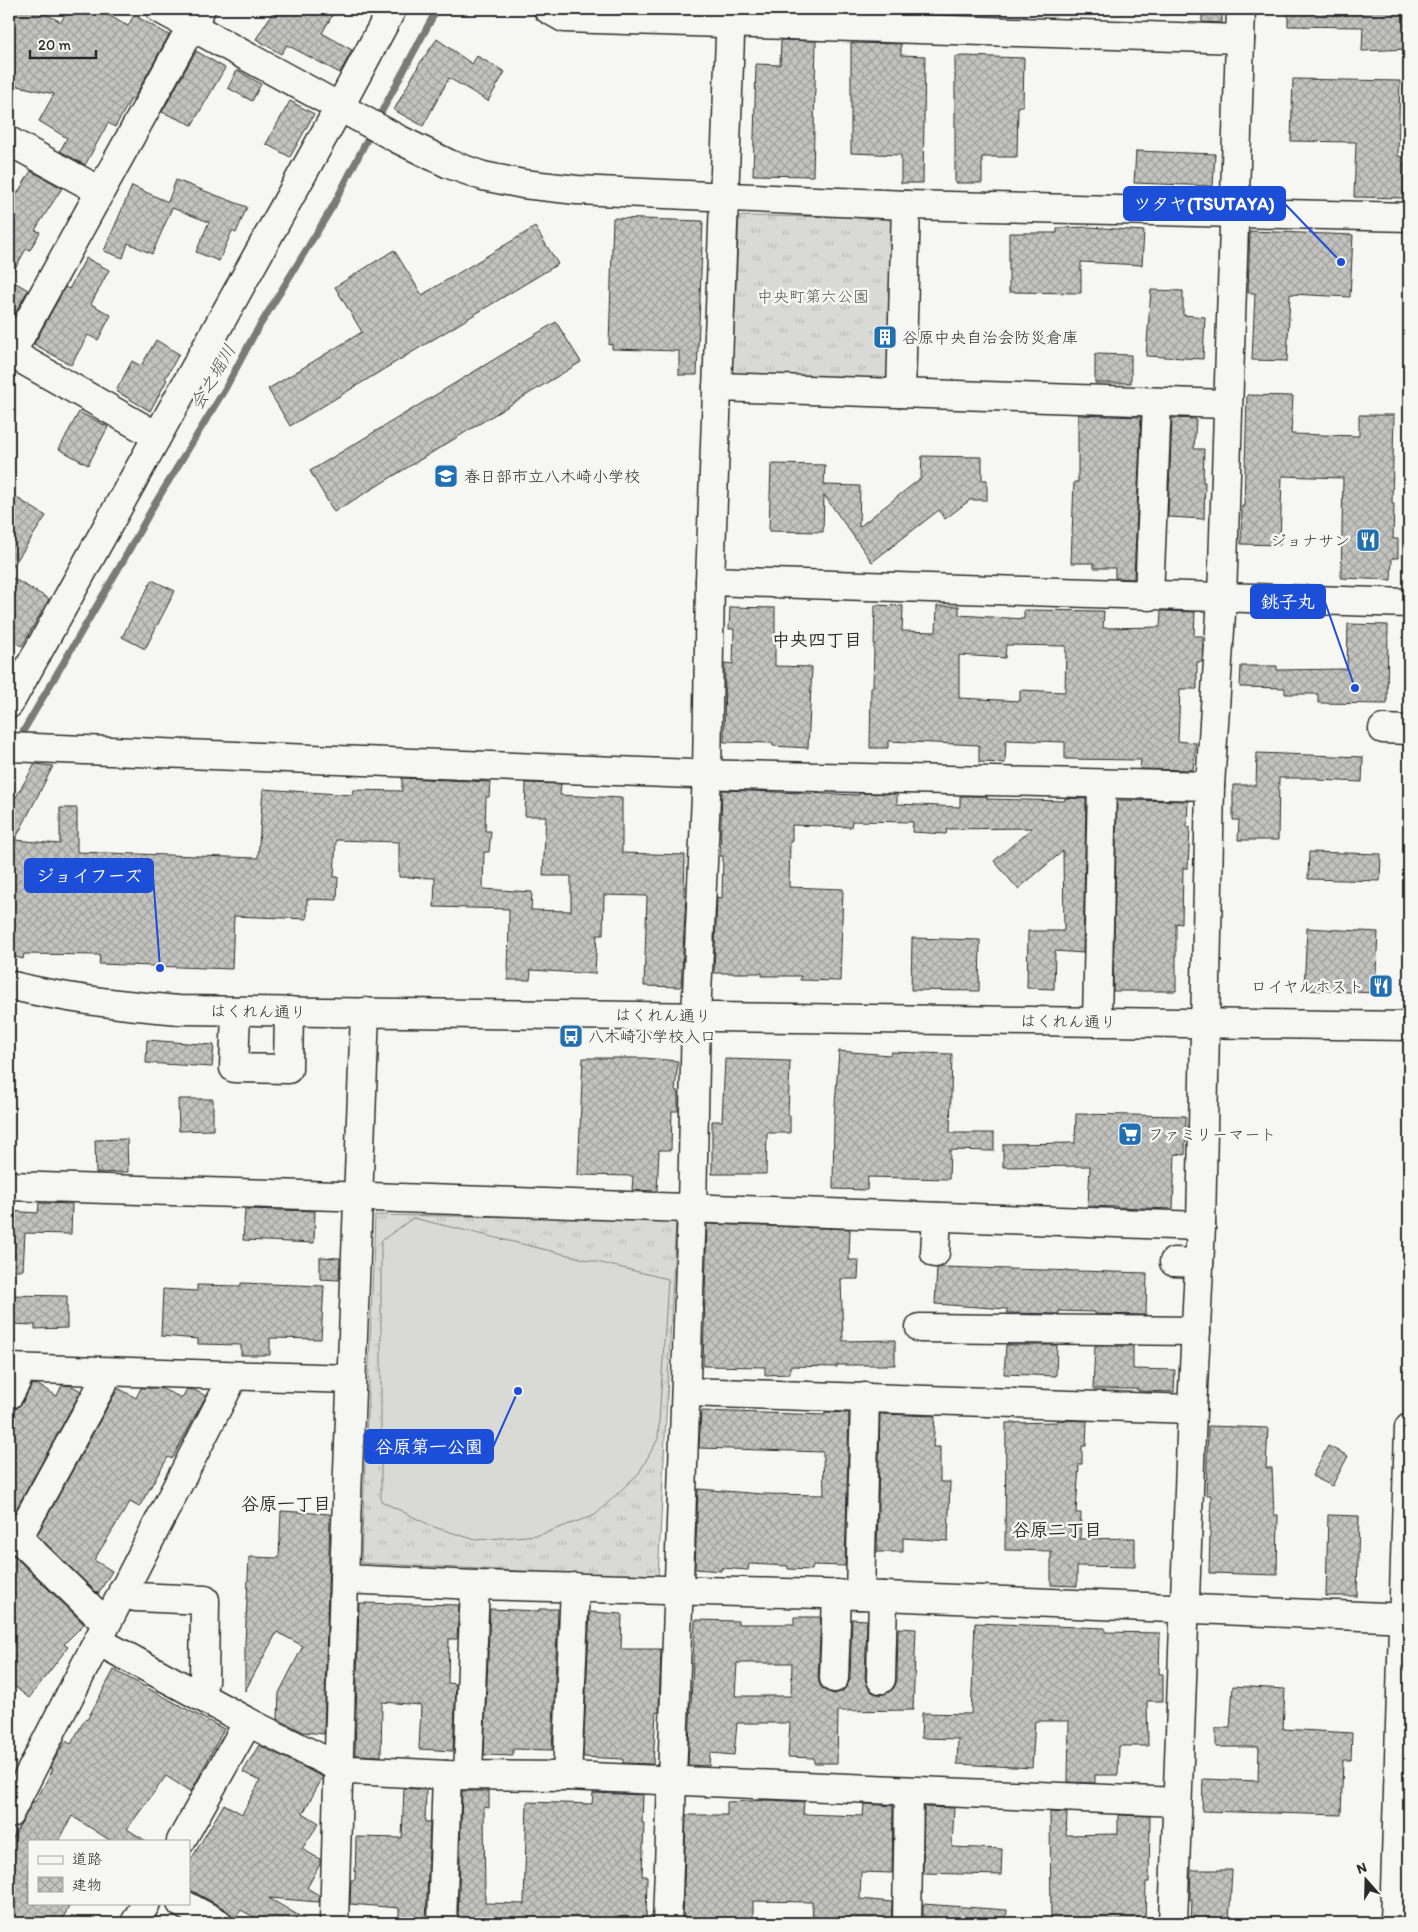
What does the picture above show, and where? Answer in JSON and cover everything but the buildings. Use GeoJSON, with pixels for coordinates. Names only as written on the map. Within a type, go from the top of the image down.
{"type":"FeatureCollection","features":[{"type":"Feature","properties":{"kind":"street"},"geometry":{"type":"LineString","coordinates":[[160,9],[197,18],[347,112],[449,164],[483,176],[524,184],[577,190],[906,205],[1235,212],[1409,218]]}},
{"type":"Feature","properties":{"kind":"street"},"geometry":{"type":"LineString","coordinates":[[9,704],[157,436],[347,112],[392,9]]}},
{"type":"Feature","properties":{"kind":"street"},"geometry":{"type":"LineString","coordinates":[[548,9],[564,18],[731,17],[1240,39]]}},
{"type":"Feature","properties":{"kind":"street"},"geometry":{"type":"LineString","coordinates":[[1174,1923],[1184,1608],[1196,1331],[1186,1263],[1201,1226],[1210,786],[1216,727],[1222,598],[1241,9]]}},
{"type":"Feature","properties":{"kind":"street"},"geometry":{"type":"LineString","coordinates":[[667,1923],[692,1208],[696,1016],[707,774],[710,581],[731,17]]}},
{"type":"Feature","properties":{"kind":"street"},"geometry":{"type":"LineString","coordinates":[[157,436],[9,354],[197,18]]}},
{"type":"Feature","properties":{"kind":"street"},"geometry":{"type":"LineString","coordinates":[[9,141],[100,191]]}},
{"type":"Feature","properties":{"kind":"street"},"geometry":{"type":"LineString","coordinates":[[901,393],[906,205]]}},
{"type":"Feature","properties":{"kind":"street"},"geometry":{"type":"LineString","coordinates":[[717,387],[1227,404]]}},
{"type":"Feature","properties":{"kind":"street"},"geometry":{"type":"LineString","coordinates":[[1149,596],[1157,402]]}},
{"type":"Feature","properties":{"kind":"street"},"geometry":{"type":"LineString","coordinates":[[710,581],[1409,603]]}},
{"type":"Feature","properties":{"kind":"street"},"geometry":{"type":"LineString","coordinates":[[19,748],[707,774],[1210,786]]}},
{"type":"Feature","properties":{"kind":"street"},"geometry":{"type":"LineString","coordinates":[[1097,1022],[1102,784]]}},
{"type":"Feature","properties":{"kind":"street","name":"はくれん通り"},"geometry":{"type":"LineString","coordinates":[[9,985],[53,996],[110,1004],[179,1010],[1409,1026]]}},
{"type":"Feature","properties":{"kind":"street"},"geometry":{"type":"LineString","coordinates":[[236,1011],[234,1068],[279,1069],[288,1069],[289,1012]]}},
{"type":"Feature","properties":{"kind":"street"},"geometry":{"type":"LineString","coordinates":[[334,1923],[344,1579],[365,1012]]}},
{"type":"Feature","properties":{"kind":"street"},"geometry":{"type":"LineString","coordinates":[[9,1186],[359,1196],[1201,1226]]}},
{"type":"Feature","properties":{"kind":"street"},"geometry":{"type":"LineString","coordinates":[[935,1253],[937,1216]]}},
{"type":"Feature","properties":{"kind":"street"},"geometry":{"type":"LineString","coordinates":[[920,1328],[1196,1331]]}},
{"type":"Feature","properties":{"kind":"street"},"geometry":{"type":"LineString","coordinates":[[9,1395],[17,1380],[14,1369],[351,1379]]}},
{"type":"Feature","properties":{"kind":"street"},"geometry":{"type":"LineString","coordinates":[[104,1372],[104,1381],[18,1538],[102,1632],[199,1695],[338,1767],[351,1770],[457,1775],[567,1776],[1178,1802]]}},
{"type":"Feature","properties":{"kind":"street"},"geometry":{"type":"LineString","coordinates":[[10,1807],[228,1388],[230,1376]]}},
{"type":"Feature","properties":{"kind":"street"},"geometry":{"type":"LineString","coordinates":[[686,1392],[1192,1410]]}},
{"type":"Feature","properties":{"kind":"street"},"geometry":{"type":"LineString","coordinates":[[865,1397],[860,1595],[881,1679]]}},
{"type":"Feature","properties":{"kind":"street"},"geometry":{"type":"LineString","coordinates":[[1394,1923],[1406,1618],[1409,1428]]}},
{"type":"Feature","properties":{"kind":"street"},"geometry":{"type":"LineString","coordinates":[[344,1579],[475,1585],[860,1595],[1406,1618]]}},
{"type":"Feature","properties":{"kind":"street"},"geometry":{"type":"LineString","coordinates":[[442,1923],[475,1585]]}},
{"type":"Feature","properties":{"kind":"street"},"geometry":{"type":"LineString","coordinates":[[567,1776],[575,1587]]}},
{"type":"Feature","properties":{"kind":"street"},"geometry":{"type":"LineString","coordinates":[[123,1590],[135,1596],[205,1600],[204,1682],[199,1695]]}},
{"type":"Feature","properties":{"kind":"street"},"geometry":{"type":"LineString","coordinates":[[834,1678],[860,1595]]}},
{"type":"Feature","properties":{"kind":"street"},"geometry":{"type":"LineString","coordinates":[[182,1840],[248,1722]]}},
{"type":"Feature","properties":{"kind":"street"},"geometry":{"type":"LineString","coordinates":[[907,1923],[909,1791]]}},
{"type":"Feature","properties":{"kind":"street"},"geometry":{"type":"LineString","coordinates":[[136,1923],[146,1904]]}},
{"type":"Feature","properties":{"kind":"street"},"geometry":{"type":"LineString","coordinates":[[183,1904],[218,1923]]}},
{"type":"Feature","properties":{"kind":"green space","name":"中央町第六公園"},"geometry":{"type":"Polygon","coordinates":[[[739,216],[896,217],[887,381],[732,374],[739,216]]]}},
{"type":"Feature","properties":{"kind":"green space"},"geometry":{"type":"Polygon","coordinates":[[[375,1215],[676,1219],[658,1578],[361,1563],[375,1215]]]}},
{"type":"Feature","properties":{"kind":"green space"},"geometry":{"type":"Polygon","coordinates":[[[413,1218],[668,1279],[658,1439],[639,1473],[595,1515],[539,1535],[476,1540],[434,1527],[381,1501],[381,1241],[413,1218]]]}},
{"type":"Feature","properties":{"kind":"waterway","name":"会之堀川"},"geometry":{"type":"LineString","coordinates":[[376,122],[437,9]]}},
{"type":"Feature","properties":{"kind":"waterway","name":"会之堀川"},"geometry":{"type":"LineString","coordinates":[[18,740],[154,505],[225,389],[254,335],[333,206],[371,132]]}},
{"type":"Feature","properties":{"kind":"place","name":"ツタヤ(TSUTAYA)"},"geometry":{"type":"Point","coordinates":[1341,262]}},
{"type":"Feature","properties":{"kind":"place","name":"谷原中央自治会防災倉庫"},"geometry":{"type":"Point","coordinates":[885,337]}},
{"type":"Feature","properties":{"kind":"place","name":"春日部市立八木崎小学校"},"geometry":{"type":"Point","coordinates":[446,476]}},
{"type":"Feature","properties":{"kind":"place","name":"ジョナサン"},"geometry":{"type":"Point","coordinates":[1368,540]}},
{"type":"Feature","properties":{"kind":"place","name":"銚子丸"},"geometry":{"type":"Point","coordinates":[1355,688]}},
{"type":"Feature","properties":{"kind":"place","name":"ジョイフーズ"},"geometry":{"type":"Point","coordinates":[160,968]}},
{"type":"Feature","properties":{"kind":"place","name":"ロイヤルホスト"},"geometry":{"type":"Point","coordinates":[1381,986]}},
{"type":"Feature","properties":{"kind":"place","name":"八木崎小学校入口"},"geometry":{"type":"Point","coordinates":[571,1036]}},
{"type":"Feature","properties":{"kind":"place","name":"ファミリーマート"},"geometry":{"type":"Point","coordinates":[1130,1134]}},
{"type":"Feature","properties":{"kind":"place","name":"谷原第一公園"},"geometry":{"type":"Point","coordinates":[518,1391]}},
{"type":"Feature","properties":{"kind":"district","name":"中央四丁目"},"geometry":{"type":"Point","coordinates":[817,640]}},
{"type":"Feature","properties":{"kind":"district","name":"谷原一丁目"},"geometry":{"type":"Point","coordinates":[286,1504]}},
{"type":"Feature","properties":{"kind":"district","name":"谷原二丁目"},"geometry":{"type":"Point","coordinates":[1057,1530]}}]}
